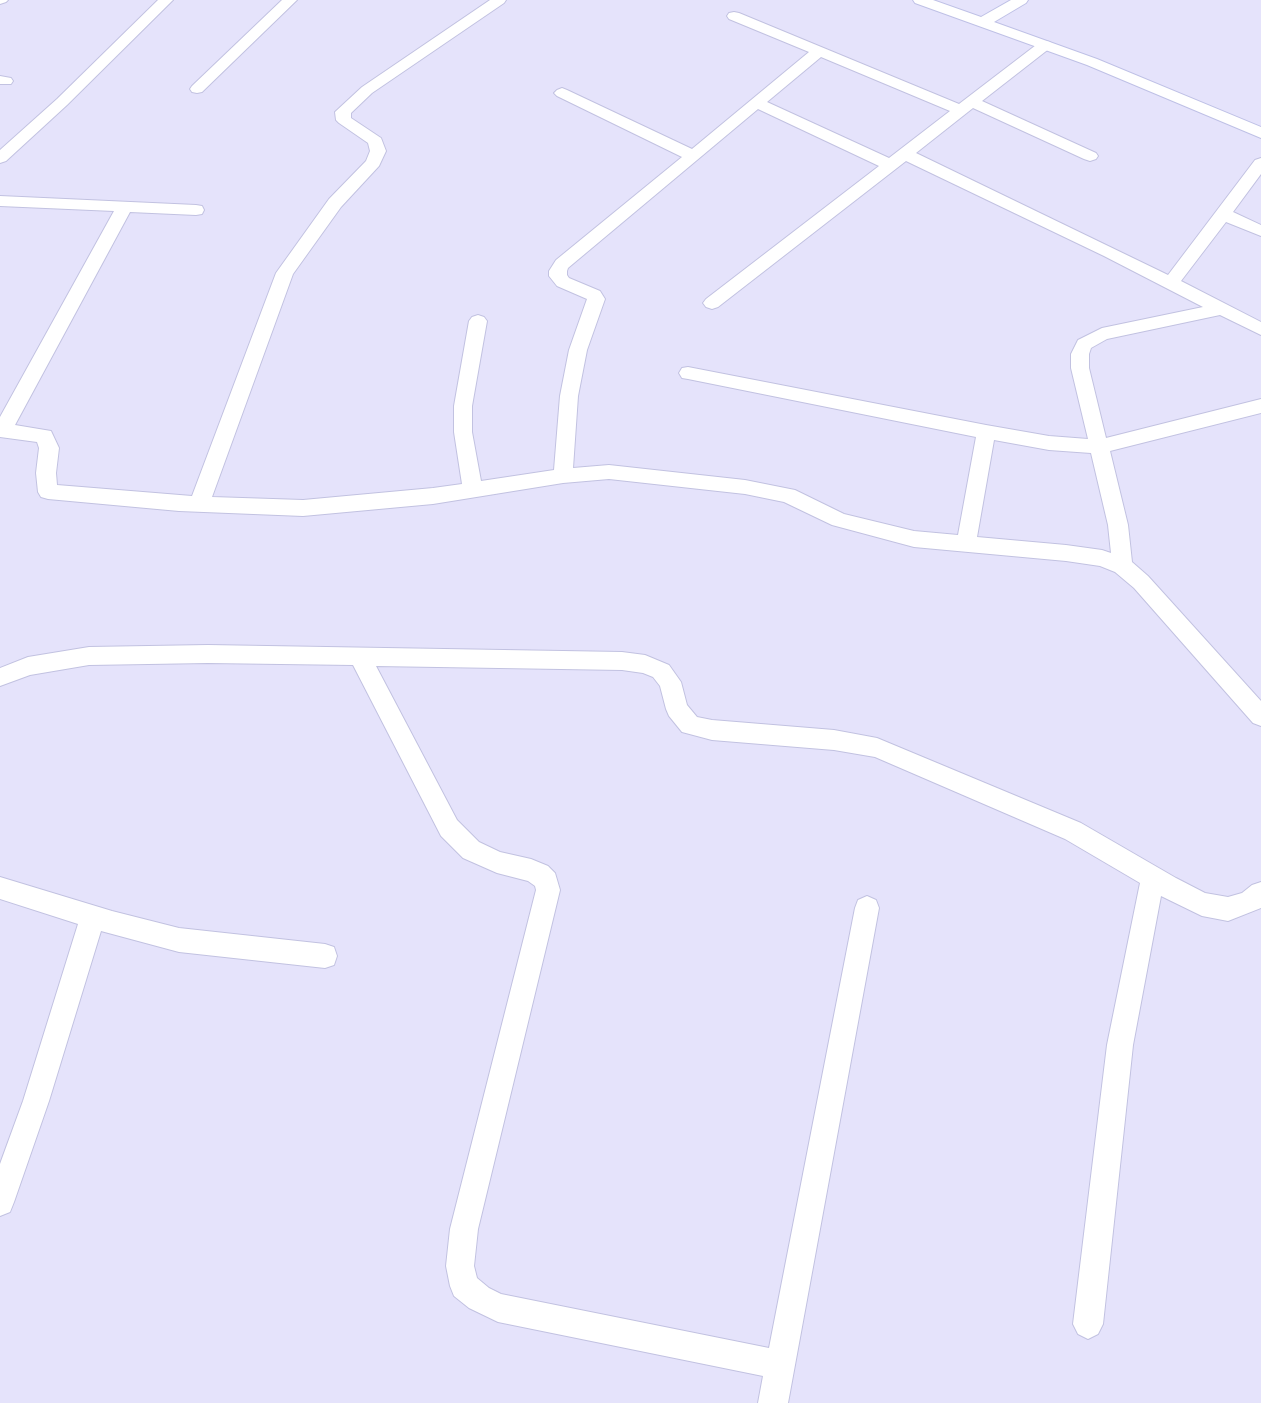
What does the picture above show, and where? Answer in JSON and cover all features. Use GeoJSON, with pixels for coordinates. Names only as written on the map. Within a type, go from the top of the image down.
{"type":"FeatureCollection","features":[{"type":"Feature","properties":{"kind":"street"},"geometry":{"type":"LineString","coordinates":[[0,158],[62,102],[166,0]]}},
{"type":"Feature","properties":{"kind":"street"},"geometry":{"type":"LineString","coordinates":[[197,89],[290,0]]}},
{"type":"Feature","properties":{"kind":"street"},"geometry":{"type":"LineString","coordinates":[[199,504],[286,273],[335,203],[374,163],[378,151],[375,141],[344,120],[343,112],[367,90],[499,0]]}},
{"type":"Feature","properties":{"kind":"street"},"geometry":{"type":"LineString","coordinates":[[920,0],[1092,62],[1261,133]]}},
{"type":"Feature","properties":{"kind":"street"},"geometry":{"type":"LineString","coordinates":[[982,23],[1021,0]]}},
{"type":"Feature","properties":{"kind":"street"},"geometry":{"type":"LineString","coordinates":[[734,16],[819,51],[967,106],[1090,156]]}},
{"type":"Feature","properties":{"kind":"street"},"geometry":{"type":"LineString","coordinates":[[712,303],[1045,45]]}},
{"type":"Feature","properties":{"kind":"street"},"geometry":{"type":"LineString","coordinates":[[563,476],[569,396],[578,350],[596,299],[594,295],[563,282],[558,276],[558,271],[562,264],[819,51]]}},
{"type":"Feature","properties":{"kind":"street"},"geometry":{"type":"LineString","coordinates":[[562,93],[693,156]]}},
{"type":"Feature","properties":{"kind":"street"},"geometry":{"type":"LineString","coordinates":[[758,103],[891,164]]}},
{"type":"Feature","properties":{"kind":"street"},"geometry":{"type":"LineString","coordinates":[[904,154],[1110,252],[1261,329]]}},
{"type":"Feature","properties":{"kind":"street"},"geometry":{"type":"LineString","coordinates":[[1171,283],[1261,163]]}},
{"type":"Feature","properties":{"kind":"street"},"geometry":{"type":"LineString","coordinates":[[0,201],[196,210]]}},
{"type":"Feature","properties":{"kind":"street"},"geometry":{"type":"LineString","coordinates":[[125,206],[2,429],[44,436],[49,448],[46,473],[48,492],[199,504],[303,508],[433,496],[563,476],[610,472],[745,487],[788,495],[839,520],[914,539],[1095,557],[1102,558],[1122,566],[1141,582],[1261,716]]}},
{"type":"Feature","properties":{"kind":"street"},"geometry":{"type":"LineString","coordinates":[[1222,214],[1261,231]]}},
{"type":"Feature","properties":{"kind":"street"},"geometry":{"type":"LineString","coordinates":[[1122,566],[1118,525],[1080,368],[1080,354],[1084,344],[1102,334],[1221,309]]}},
{"type":"Feature","properties":{"kind":"street"},"geometry":{"type":"LineString","coordinates":[[473,490],[463,432],[463,406],[478,321]]}},
{"type":"Feature","properties":{"kind":"street"},"geometry":{"type":"LineString","coordinates":[[688,373],[986,432],[1049,443],[1099,446],[1261,406]]}},
{"type":"Feature","properties":{"kind":"street"},"geometry":{"type":"LineString","coordinates":[[966,544],[986,432]]}},
{"type":"Feature","properties":{"kind":"street"},"geometry":{"type":"LineString","coordinates":[[0,677],[28,666],[89,656],[208,654],[622,661],[645,664],[661,671],[670,682],[677,709],[690,725],[712,730],[834,740],[877,748],[1073,831],[1202,904],[1228,908],[1249,902],[1261,893]]}},
{"type":"Feature","properties":{"kind":"street"},"geometry":{"type":"LineString","coordinates":[[360,657],[449,828],[471,850],[497,862],[531,870],[540,874],[546,881],[548,890],[464,1228],[460,1266],[464,1286],[479,1298],[498,1308],[780,1365]]}},
{"type":"Feature","properties":{"kind":"street"},"geometry":{"type":"LineString","coordinates":[[1088,1324],[1120,1046],[1153,877]]}},
{"type":"Feature","properties":{"kind":"street"},"geometry":{"type":"LineString","coordinates":[[0,888],[179,940],[325,956]]}},
{"type":"Feature","properties":{"kind":"street"},"geometry":{"type":"LineString","coordinates":[[774,1403],[868,908]]}},
{"type":"Feature","properties":{"kind":"street"},"geometry":{"type":"LineString","coordinates":[[0,1202],[36,1101],[93,916]]}}]}
